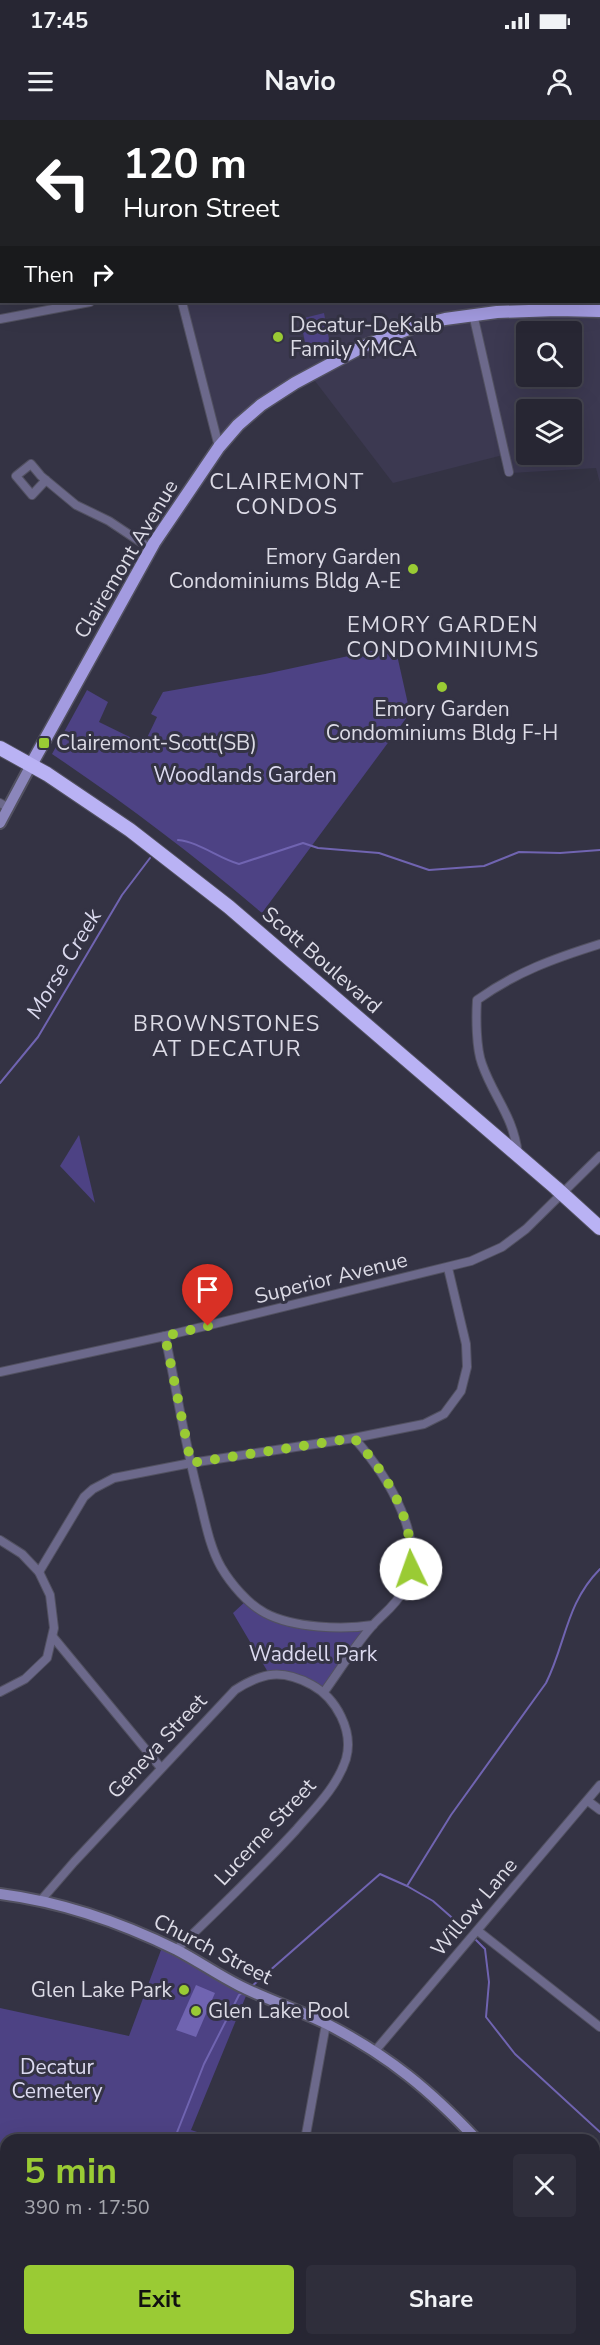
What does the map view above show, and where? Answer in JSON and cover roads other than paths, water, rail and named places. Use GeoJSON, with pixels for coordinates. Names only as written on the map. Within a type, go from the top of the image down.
{"type":"FeatureCollection","features":[{"type":"Feature","properties":{"kind":"highway","name":"Scott Boulevard"},"geometry":{"type":"LineString","coordinates":[[0,748],[47,774],[130,830],[229,907],[600,1228]]}},
{"type":"Feature","properties":{"kind":"main road","name":"Clairemont Avenue"},"geometry":{"type":"LineString","coordinates":[[0,823],[4,805],[31,765],[151,549],[219,447],[238,425],[261,405],[295,383],[394,333],[439,320],[473,314],[557,310],[600,311]]}},
{"type":"Feature","properties":{"kind":"main road","name":"Church Street"},"geometry":{"type":"LineString","coordinates":[[0,1894],[42,1899],[113,1921],[176,1950],[238,1985],[326,2024],[375,2051],[421,2084],[471,2134]]}},
{"type":"Feature","properties":{"kind":"street"},"geometry":{"type":"LineString","coordinates":[[0,319],[85,303]]}},
{"type":"Feature","properties":{"kind":"street"},"geometry":{"type":"LineString","coordinates":[[182,303],[219,447]]}},
{"type":"Feature","properties":{"kind":"street"},"geometry":{"type":"LineString","coordinates":[[473,314],[509,472]]}},
{"type":"Feature","properties":{"kind":"street"},"geometry":{"type":"LineString","coordinates":[[46,480],[76,505],[109,521],[151,549]]}},
{"type":"Feature","properties":{"kind":"street"},"geometry":{"type":"LineString","coordinates":[[518,1156],[509,1118],[482,1063],[476,1015],[477,1000],[521,972],[600,944]]}},
{"type":"Feature","properties":{"kind":"street","name":"Superior Avenue"},"geometry":{"type":"LineString","coordinates":[[0,1372],[165,1336],[471,1261],[502,1247],[526,1229],[600,1156]]}},
{"type":"Feature","properties":{"kind":"street"},"geometry":{"type":"LineString","coordinates":[[39,1572],[47,1562],[78,1506],[93,1489],[114,1478],[191,1463],[354,1438],[424,1424],[444,1414],[461,1390],[467,1367],[466,1344],[448,1268]]}},
{"type":"Feature","properties":{"kind":"street"},"geometry":{"type":"LineString","coordinates":[[165,1336],[208,1533],[220,1566],[236,1589],[265,1613],[297,1623],[358,1627],[373,1625]]}},
{"type":"Feature","properties":{"kind":"street"},"geometry":{"type":"LineString","coordinates":[[324,1692],[373,1625],[391,1610],[411,1573],[412,1553],[408,1529],[398,1502],[383,1474],[354,1438]]}},
{"type":"Feature","properties":{"kind":"street"},"geometry":{"type":"LineString","coordinates":[[0,1540],[22,1554],[39,1572],[48,1588],[52,1603],[53,1637],[47,1659],[25,1679],[0,1692]]}},
{"type":"Feature","properties":{"kind":"street"},"geometry":{"type":"LineString","coordinates":[[53,1637],[161,1768]]}},
{"type":"Feature","properties":{"kind":"street","name":"Geneva Street"},"geometry":{"type":"LineString","coordinates":[[42,1899],[235,1690],[260,1676],[279,1675],[300,1679],[324,1692]]}},
{"type":"Feature","properties":{"kind":"street","name":"Lucerne Street"},"geometry":{"type":"LineString","coordinates":[[176,1950],[279,1848],[328,1794],[346,1758],[346,1733],[340,1713],[324,1692]]}},
{"type":"Feature","properties":{"kind":"street","name":"Willow Lane"},"geometry":{"type":"LineString","coordinates":[[375,2051],[600,1785]]}},
{"type":"Feature","properties":{"kind":"street"},"geometry":{"type":"LineString","coordinates":[[588,1801],[600,1810]]}},
{"type":"Feature","properties":{"kind":"street"},"geometry":{"type":"LineString","coordinates":[[478,1931],[600,2027]]}},
{"type":"Feature","properties":{"kind":"street"},"geometry":{"type":"LineString","coordinates":[[306,2134],[326,2024]]}},
{"type":"Feature","properties":{"kind":"waterway","name":"Morse Creek"},"geometry":{"type":"LineString","coordinates":[[178,840],[186,841],[239,864],[303,843],[318,848],[379,853],[429,870],[484,866],[519,852],[560,853],[600,850]]}},
{"type":"Feature","properties":{"kind":"waterway","name":"Morse Creek"},"geometry":{"type":"LineString","coordinates":[[0,1083],[38,1037],[122,895],[150,858]]}},
{"type":"Feature","properties":{"kind":"waterway"},"geometry":{"type":"LineString","coordinates":[[251,1987],[380,1874],[407,1886],[451,1815],[546,1683],[573,1609],[589,1582],[600,1569]]}},
{"type":"Feature","properties":{"kind":"waterway"},"geometry":{"type":"LineString","coordinates":[[407,1886],[433,1901],[466,1930]]}},
{"type":"Feature","properties":{"kind":"waterway"},"geometry":{"type":"LineString","coordinates":[[476,1940],[485,1949],[489,1982],[486,2017],[515,2054],[600,2132]]}},
{"type":"Feature","properties":{"kind":"waterway"},"geometry":{"type":"LineString","coordinates":[[176,2134],[204,2064],[239,1995],[244,1992]]}},
{"type":"Feature","properties":{"kind":"place","name":"Decatur-DeKalb Family YMCA"},"geometry":{"type":"Point","coordinates":[278,337]}},
{"type":"Feature","properties":{"kind":"place","name":"Emory Garden Condominiums Bldg A-E"},"geometry":{"type":"Point","coordinates":[413,569]}},
{"type":"Feature","properties":{"kind":"place","name":"Emory Garden Condominiums Bldg F-H"},"geometry":{"type":"Point","coordinates":[442,687]}},
{"type":"Feature","properties":{"kind":"place","name":"Clairemont-Scott(SB)"},"geometry":{"type":"Point","coordinates":[44,743]}},
{"type":"Feature","properties":{"kind":"place","name":"Glen Lake Park"},"geometry":{"type":"Point","coordinates":[184,1990]}},
{"type":"Feature","properties":{"kind":"place","name":"Glen Lake Pool"},"geometry":{"type":"Point","coordinates":[196,2011]}},
{"type":"Feature","properties":{"kind":"district","name":"CLAIREMONT CONDOS"},"geometry":{"type":"Point","coordinates":[287,494]}},
{"type":"Feature","properties":{"kind":"district","name":"EMORY GARDEN CONDOMINIUMS"},"geometry":{"type":"Point","coordinates":[443,638]}},
{"type":"Feature","properties":{"kind":"district","name":"BROWNSTONES AT DECATUR"},"geometry":{"type":"Point","coordinates":[227,1036]}},
{"type":"Feature","properties":{"kind":"park label","name":"Woodlands Garden"},"geometry":{"type":"Point","coordinates":[245,775]}},
{"type":"Feature","properties":{"kind":"park label","name":"Waddell Park"},"geometry":{"type":"Point","coordinates":[313,1654]}},
{"type":"Feature","properties":{"kind":"park label","name":"Decatur Cemetery"},"geometry":{"type":"Point","coordinates":[57,2079]}}]}
